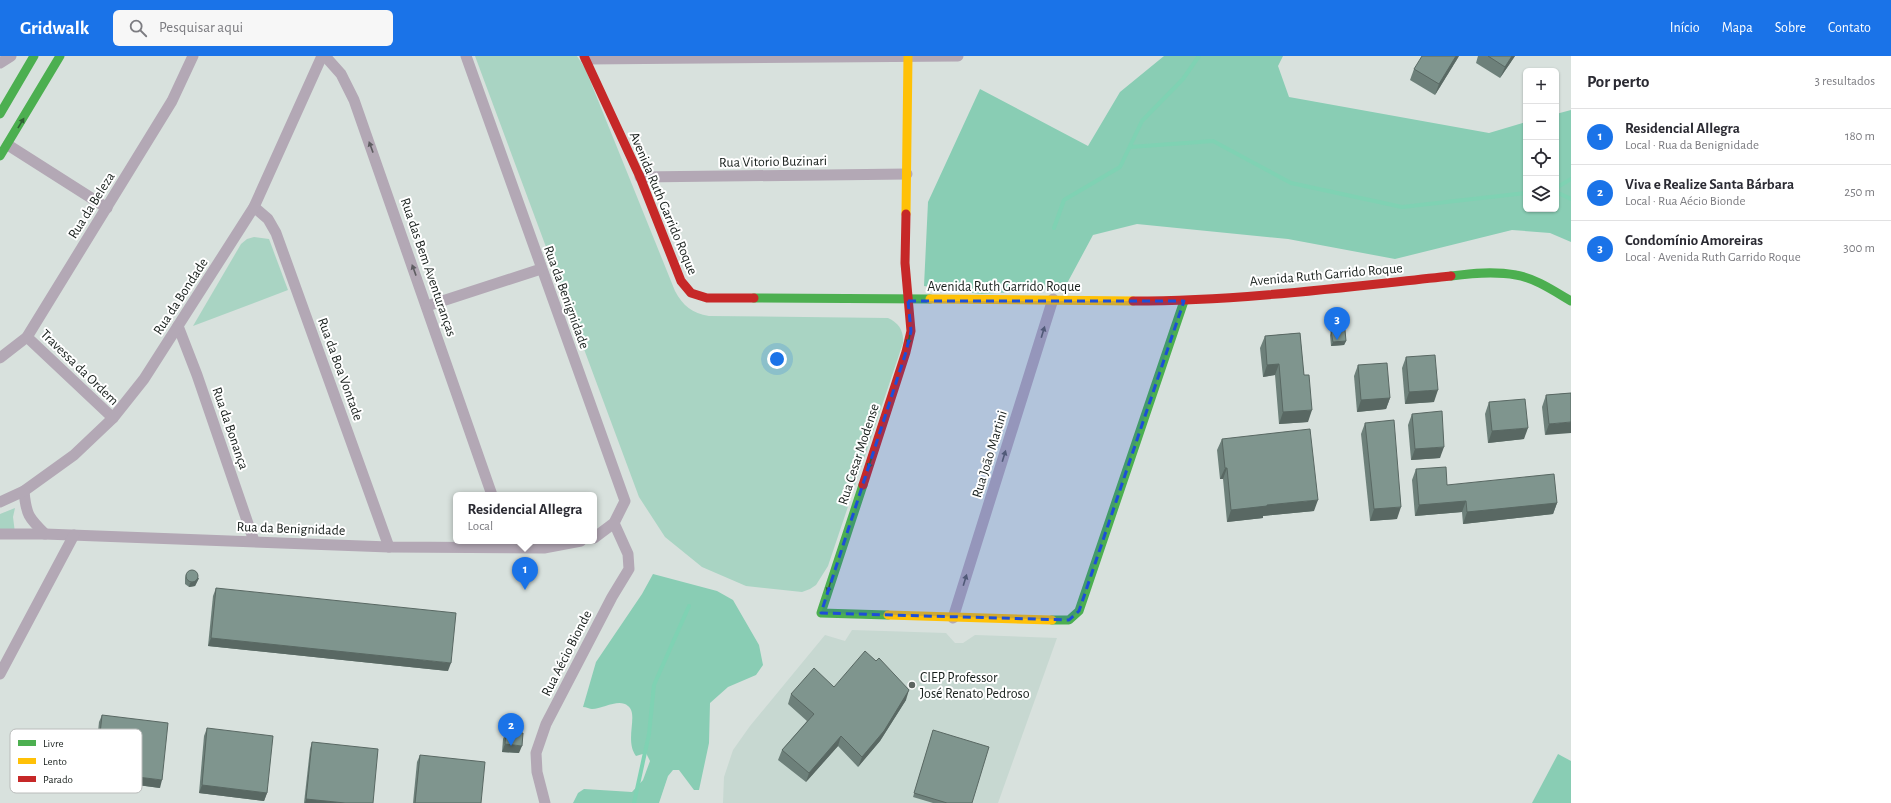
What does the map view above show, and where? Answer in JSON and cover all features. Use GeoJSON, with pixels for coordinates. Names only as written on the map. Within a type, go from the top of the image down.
{"type":"FeatureCollection","features":[{"type":"Feature","properties":{"kind":"street"},"geometry":{"type":"LineString","coordinates":[[0,63],[11,56]]}},
{"type":"Feature","properties":{"kind":"street"},"geometry":{"type":"LineString","coordinates":[[0,114],[3,99],[34,56]]}},
{"type":"Feature","properties":{"kind":"street"},"geometry":{"type":"LineString","coordinates":[[0,156],[8,145],[60,56]]}},
{"type":"Feature","properties":{"kind":"street","name":"Rua da Beleza"},"geometry":{"type":"LineString","coordinates":[[0,358],[27,337],[172,101],[193,56]]}},
{"type":"Feature","properties":{"kind":"street","name":"Rua da Bondade"},"geometry":{"type":"LineString","coordinates":[[0,502],[24,491],[74,455],[113,418],[144,379],[254,207],[324,56]]}},
{"type":"Feature","properties":{"kind":"street","name":"Rua das Bem Aventuranças"},"geometry":{"type":"LineString","coordinates":[[324,56],[341,74],[354,100],[491,492]]}},
{"type":"Feature","properties":{"kind":"street","name":"Rua da Benignidade"},"geometry":{"type":"LineString","coordinates":[[466,56],[625,501],[614,522],[597,536]]}},
{"type":"Feature","properties":{"kind":"street","name":"Rua Cesar Modense"},"geometry":{"type":"LineString","coordinates":[[908,56],[905,263],[910,331],[906,352],[821,613],[953,618]]}},
{"type":"Feature","properties":{"kind":"street"},"geometry":{"type":"LineString","coordinates":[[586,58],[958,56]]}},
{"type":"Feature","properties":{"kind":"street","name":"Avenida Ruth Garrido Roque"},"geometry":{"type":"LineString","coordinates":[[586,58],[640,177],[681,282],[691,293],[707,298],[1184,301],[1322,290],[1486,272],[1517,275],[1544,286],[1571,301]]}},
{"type":"Feature","properties":{"kind":"street"},"geometry":{"type":"LineString","coordinates":[[8,145],[107,208]]}},
{"type":"Feature","properties":{"kind":"street","name":"Rua Vitorio Buzinari"},"geometry":{"type":"LineString","coordinates":[[640,177],[907,174]]}},
{"type":"Feature","properties":{"kind":"street","name":"Rua da Boa Vontade"},"geometry":{"type":"LineString","coordinates":[[254,207],[268,219],[276,233],[389,547]]}},
{"type":"Feature","properties":{"kind":"street"},"geometry":{"type":"LineString","coordinates":[[427,306],[541,269]]}},
{"type":"Feature","properties":{"kind":"street","name":"Rua João Martini"},"geometry":{"type":"LineString","coordinates":[[953,618],[1053,300]]}},
{"type":"Feature","properties":{"kind":"street"},"geometry":{"type":"LineString","coordinates":[[953,618],[1069,620],[1079,611],[1184,301]]}},
{"type":"Feature","properties":{"kind":"street","name":"Rua da Bonança"},"geometry":{"type":"LineString","coordinates":[[178,326],[197,375],[254,541]]}},
{"type":"Feature","properties":{"kind":"street","name":"Travessa da Ordem"},"geometry":{"type":"LineString","coordinates":[[27,337],[113,418]]}},
{"type":"Feature","properties":{"kind":"street"},"geometry":{"type":"LineString","coordinates":[[24,491],[25,508],[31,519],[45,534]]}},
{"type":"Feature","properties":{"kind":"street","name":"Rua Aécio Bionde"},"geometry":{"type":"LineString","coordinates":[[545,803],[537,772],[536,753],[546,724],[612,597],[629,569],[628,554],[614,522]]}},
{"type":"Feature","properties":{"kind":"street","name":"Rua da Benignidade"},"geometry":{"type":"LineString","coordinates":[[0,534],[45,534],[389,547],[509,544],[544,548],[565,544]]}},
{"type":"Feature","properties":{"kind":"street"},"geometry":{"type":"LineString","coordinates":[[0,674],[74,535]]}},
{"type":"Feature","properties":{"kind":"highlighted area"},"geometry":{"type":"Polygon","coordinates":[[[908,301],[1184,301],[1079,611],[1069,620],[821,613],[906,352],[911,331],[908,301]]]}},
{"type":"Feature","properties":{"kind":"shaded area","name":"CIEP Professor José Renato Pedroso"},"geometry":{"type":"Polygon","coordinates":[[[852,630],[946,633],[955,643],[963,643],[975,635],[1057,638],[998,803],[723,803],[724,777],[733,750],[750,726],[825,635],[845,641],[852,630]]]}},
{"type":"Feature","properties":{"kind":"green space"},"geometry":{"type":"Polygon","coordinates":[[[475,56],[577,56],[585,68],[675,291],[681,301],[693,311],[709,316],[888,318],[895,322],[902,331],[903,343],[828,566],[816,585],[810,589],[802,592],[746,586],[702,567],[665,537],[639,497],[475,56]]]}},
{"type":"Feature","properties":{"kind":"green space"},"geometry":{"type":"Polygon","coordinates":[[[1164,56],[1283,56],[1278,66],[1289,97],[1489,133],[1523,123],[1523,212],[1559,212],[1559,113],[1571,110],[1571,242],[1550,233],[1512,230],[1395,259],[1288,239],[1137,224],[1093,235],[1064,289],[980,294],[924,286],[928,202],[980,89],[1088,146],[1120,92],[1164,56]]]}},
{"type":"Feature","properties":{"kind":"green space"},"geometry":{"type":"Polygon","coordinates":[[[254,237],[269,239],[288,290],[193,326],[241,244],[247,239],[254,237]]]}},
{"type":"Feature","properties":{"kind":"green space"},"geometry":{"type":"Polygon","coordinates":[[[15,508],[13,517],[15,533],[0,533],[0,514],[15,508]]]}},
{"type":"Feature","properties":{"kind":"green space"},"geometry":{"type":"Polygon","coordinates":[[[653,574],[717,591],[733,600],[759,645],[763,665],[756,675],[728,687],[710,703],[709,743],[699,790],[694,790],[679,770],[673,770],[668,776],[659,803],[573,803],[578,793],[584,789],[632,792],[643,780],[650,761],[646,753],[636,756],[633,750],[631,743],[632,715],[628,706],[616,703],[596,709],[583,707],[596,662],[642,594],[653,574]]]}},
{"type":"Feature","properties":{"kind":"green space"},"geometry":{"type":"Polygon","coordinates":[[[1558,754],[1571,761],[1571,803],[1532,803],[1558,754]]]}},
{"type":"Feature","properties":{"kind":"building"},"geometry":{"type":"Polygon","coordinates":[[[1422,56],[1456,56],[1439,84],[1414,69],[1422,56]]]}},
{"type":"Feature","properties":{"kind":"building"},"geometry":{"type":"Polygon","coordinates":[[[1488,56],[1512,56],[1505,67],[1488,56]]]}},
{"type":"Feature","properties":{"kind":"building"},"geometry":{"type":"Polygon","coordinates":[[[1345,330],[1346,341],[1333,342],[1331,331],[1345,330]]]}},
{"type":"Feature","properties":{"kind":"building"},"geometry":{"type":"Polygon","coordinates":[[[1300,333],[1304,375],[1309,375],[1312,410],[1283,412],[1279,364],[1267,365],[1265,336],[1300,333]]]}},
{"type":"Feature","properties":{"kind":"building"},"geometry":{"type":"Polygon","coordinates":[[[1435,355],[1438,390],[1409,392],[1406,357],[1435,355]]]}},
{"type":"Feature","properties":{"kind":"building"},"geometry":{"type":"Polygon","coordinates":[[[1387,363],[1390,398],[1361,400],[1358,365],[1387,363]]]}},
{"type":"Feature","properties":{"kind":"building"},"geometry":{"type":"Polygon","coordinates":[[[1571,393],[1571,422],[1549,424],[1546,395],[1571,393]]]}},
{"type":"Feature","properties":{"kind":"building"},"geometry":{"type":"Polygon","coordinates":[[[1525,399],[1528,428],[1492,431],[1489,402],[1525,399]]]}},
{"type":"Feature","properties":{"kind":"building"},"geometry":{"type":"Polygon","coordinates":[[[1442,411],[1444,447],[1415,449],[1412,414],[1442,411]]]}},
{"type":"Feature","properties":{"kind":"building"},"geometry":{"type":"Polygon","coordinates":[[[1394,420],[1401,507],[1374,509],[1365,423],[1394,420]]]}},
{"type":"Feature","properties":{"kind":"building"},"geometry":{"type":"Polygon","coordinates":[[[1310,429],[1318,500],[1231,510],[1227,468],[1225,468],[1222,439],[1310,429]]]}},
{"type":"Feature","properties":{"kind":"building"},"geometry":{"type":"Polygon","coordinates":[[[1446,467],[1447,485],[1554,474],[1557,503],[1467,512],[1466,501],[1419,505],[1416,469],[1446,467]]]}},
{"type":"Feature","properties":{"kind":"building"},"geometry":{"type":"Polygon","coordinates":[[[190,570],[194,570],[198,576],[194,582],[190,582],[186,578],[186,574],[190,570]]]}},
{"type":"Feature","properties":{"kind":"building"},"geometry":{"type":"Polygon","coordinates":[[[216,588],[456,613],[451,663],[211,638],[216,588]]]}},
{"type":"Feature","properties":{"kind":"building"},"geometry":{"type":"Polygon","coordinates":[[[865,651],[876,661],[879,658],[909,690],[884,731],[862,757],[841,736],[809,773],[782,750],[814,714],[791,694],[814,668],[834,687],[865,651]]]}},
{"type":"Feature","properties":{"kind":"building"},"geometry":{"type":"Polygon","coordinates":[[[102,715],[168,723],[162,780],[142,778],[142,729],[101,729],[102,715]]]}},
{"type":"Feature","properties":{"kind":"building"},"geometry":{"type":"Polygon","coordinates":[[[207,728],[273,736],[267,793],[202,785],[207,728]]]}},
{"type":"Feature","properties":{"kind":"building"},"geometry":{"type":"Polygon","coordinates":[[[933,730],[989,747],[972,803],[947,803],[914,793],[933,730]]]}},
{"type":"Feature","properties":{"kind":"building"},"geometry":{"type":"Polygon","coordinates":[[[506,732],[523,733],[522,746],[505,744],[506,732]]]}},
{"type":"Feature","properties":{"kind":"building"},"geometry":{"type":"Polygon","coordinates":[[[312,742],[378,749],[373,803],[345,803],[306,799],[312,742]]]}},
{"type":"Feature","properties":{"kind":"building"},"geometry":{"type":"Polygon","coordinates":[[[420,755],[485,762],[481,803],[415,803],[420,755]]]}},
{"type":"Feature","properties":{"kind":"waterway"},"geometry":{"type":"LineString","coordinates":[[1054,228],[1064,200],[1120,167],[1142,121],[1183,79],[1199,56]]}},
{"type":"Feature","properties":{"kind":"waterway"},"geometry":{"type":"LineString","coordinates":[[1130,147],[1213,141],[1291,183],[1402,207],[1523,193]]}},
{"type":"Feature","properties":{"kind":"waterway"},"geometry":{"type":"LineString","coordinates":[[1559,186],[1571,179]]}},
{"type":"Feature","properties":{"kind":"waterway"},"geometry":{"type":"LineString","coordinates":[[1559,193],[1571,199]]}},
{"type":"Feature","properties":{"kind":"waterway"},"geometry":{"type":"LineString","coordinates":[[634,803],[649,734],[654,685],[689,606]]}},
{"type":"Feature","properties":{"kind":"traffic: fast"},"geometry":{"type":"LineString","coordinates":[[0,114],[34,56]]}},
{"type":"Feature","properties":{"kind":"traffic: fast"},"geometry":{"type":"LineString","coordinates":[[0,156],[60,56]]}},
{"type":"Feature","properties":{"kind":"traffic: fast"},"geometry":{"type":"LineString","coordinates":[[1451,276],[1484,273],[1516,275],[1537,282],[1571,301]]}},
{"type":"Feature","properties":{"kind":"traffic: fast"},"geometry":{"type":"LineString","coordinates":[[754,298],[930,299]]}},
{"type":"Feature","properties":{"kind":"traffic: fast"},"geometry":{"type":"LineString","coordinates":[[1052,620],[1069,620],[1079,611],[1184,301]]}},
{"type":"Feature","properties":{"kind":"traffic: fast"},"geometry":{"type":"LineString","coordinates":[[863,485],[821,613],[888,615]]}},
{"type":"Feature","properties":{"kind":"traffic: slow"},"geometry":{"type":"LineString","coordinates":[[906,214],[908,56]]}},
{"type":"Feature","properties":{"kind":"traffic: slow"},"geometry":{"type":"LineString","coordinates":[[930,299],[1133,301]]}},
{"type":"Feature","properties":{"kind":"traffic: slow"},"geometry":{"type":"LineString","coordinates":[[888,615],[1052,620]]}},
{"type":"Feature","properties":{"kind":"traffic: jam"},"geometry":{"type":"LineString","coordinates":[[584,56],[640,177],[681,281],[691,293],[707,298],[754,298]]}},
{"type":"Feature","properties":{"kind":"traffic: jam"},"geometry":{"type":"LineString","coordinates":[[863,485],[906,352],[911,331],[905,263],[906,214]]}},
{"type":"Feature","properties":{"kind":"traffic: jam"},"geometry":{"type":"LineString","coordinates":[[1133,301],[1213,299],[1253,296],[1451,276]]}},
{"type":"Feature","properties":{"kind":"place","name":"Condomínio Amoreiras"},"geometry":{"type":"Point","coordinates":[1337,340]}},
{"type":"Feature","properties":{"kind":"place","name":"Residencial Allegra"},"geometry":{"type":"Point","coordinates":[525,590]}},
{"type":"Feature","properties":{"kind":"place","name":"CIEP Professor José Renato Pedroso"},"geometry":{"type":"Point","coordinates":[912,685]}},
{"type":"Feature","properties":{"kind":"place","name":"Viva e Realize Santa Bárbara"},"geometry":{"type":"Point","coordinates":[511,746]}}]}
